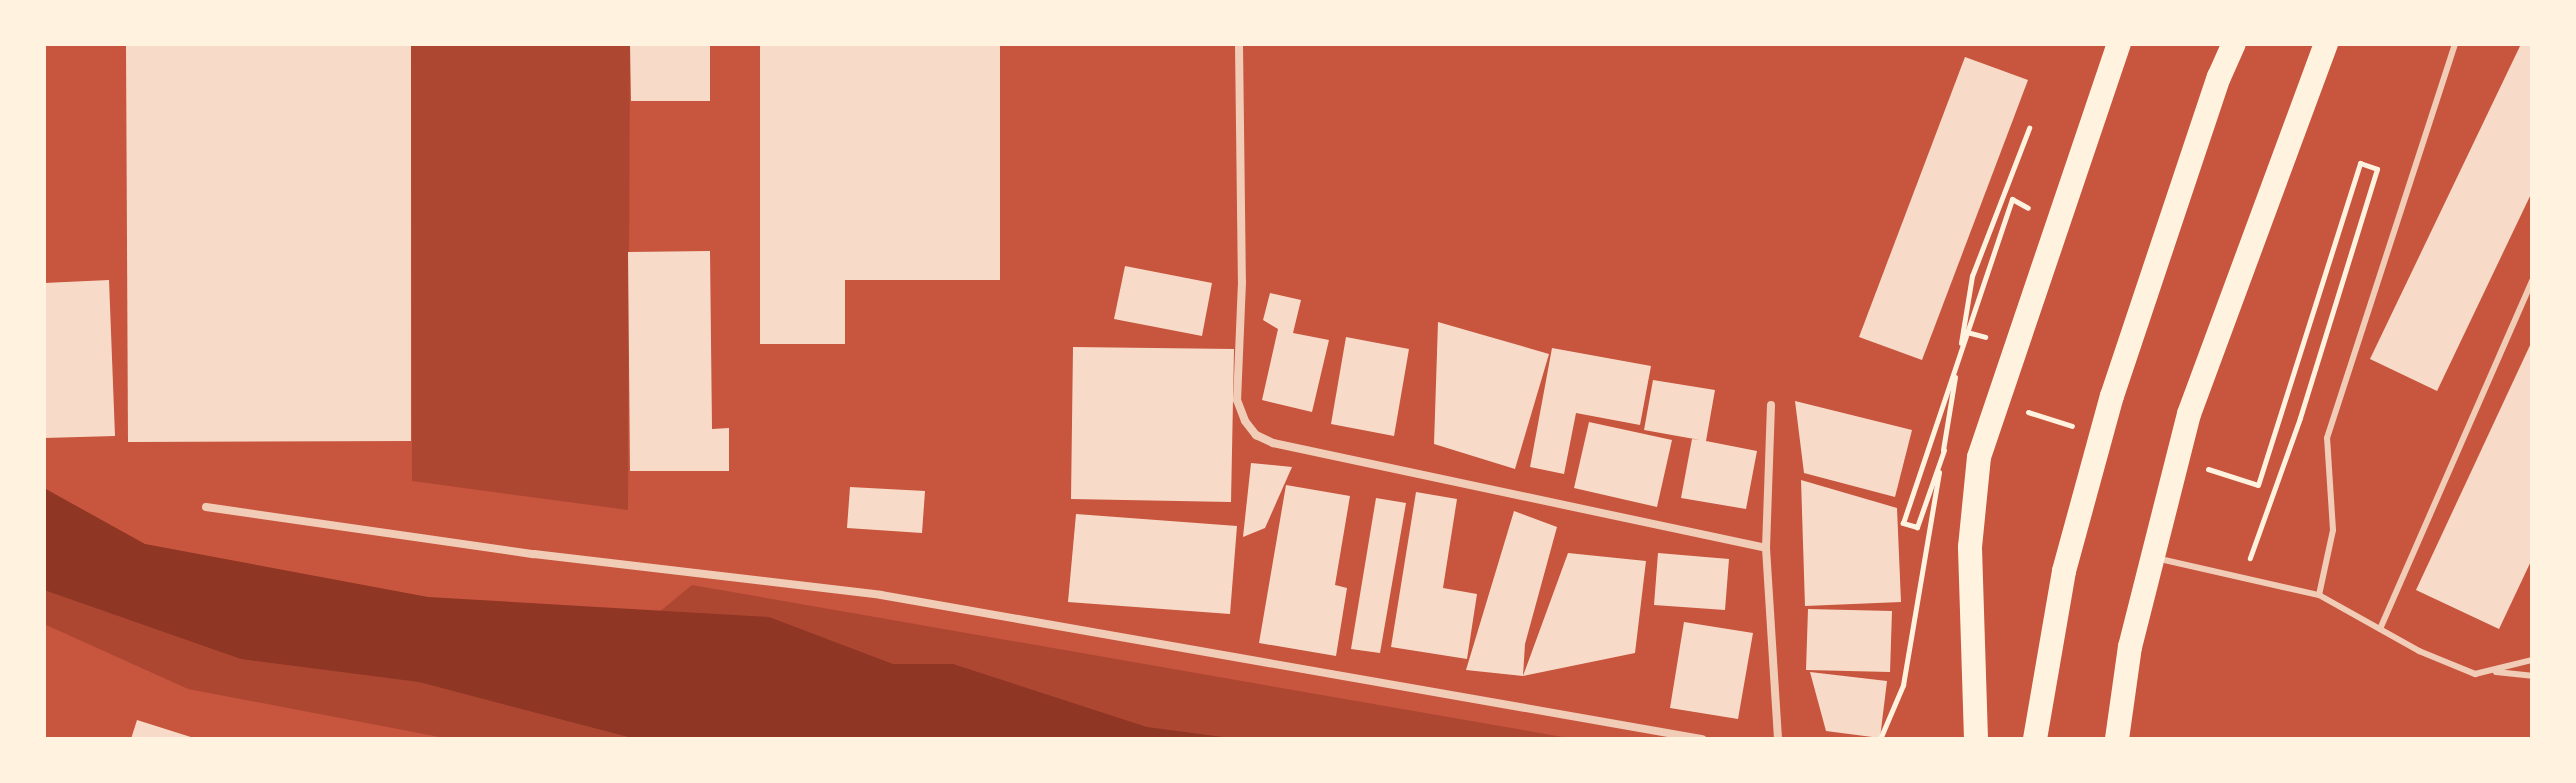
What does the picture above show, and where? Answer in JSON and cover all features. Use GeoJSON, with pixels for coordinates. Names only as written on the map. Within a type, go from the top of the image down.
{"type":"FeatureCollection","features":[{"type":"Feature","properties":{"kind":"highway"},"geometry":{"type":"LineString","coordinates":[[1976,739],[1970,547],[1979,457],[2119,44]]}},
{"type":"Feature","properties":{"kind":"highway"},"geometry":{"type":"LineString","coordinates":[[2035,739],[2064,571],[2112,396],[2219,77],[2234,44]]}},
{"type":"Feature","properties":{"kind":"highway"},"geometry":{"type":"LineString","coordinates":[[2117,739],[2130,647],[2189,414],[2326,44]]}},
{"type":"Feature","properties":{"kind":"street"},"geometry":{"type":"LineString","coordinates":[[1239,44],[1242,282],[1237,400],[1245,421],[1256,435],[1273,443],[1766,548]]}},
{"type":"Feature","properties":{"kind":"street"},"geometry":{"type":"LineString","coordinates":[[1771,405],[1766,548],[1778,739]]}},
{"type":"Feature","properties":{"kind":"street"},"geometry":{"type":"LineString","coordinates":[[206,507],[534,554],[881,595],[1702,739]]}},
{"type":"Feature","properties":{"kind":"lane"},"geometry":{"type":"LineString","coordinates":[[2319,595],[2333,530],[2327,438],[2455,44]]}},
{"type":"Feature","properties":{"kind":"lane"},"geometry":{"type":"LineString","coordinates":[[2380,629],[2532,281]]}},
{"type":"Feature","properties":{"kind":"lane"},"geometry":{"type":"LineString","coordinates":[[2153,557],[2319,595],[2419,651],[2475,674],[2532,660]]}},
{"type":"Feature","properties":{"kind":"lane"},"geometry":{"type":"LineString","coordinates":[[2490,672],[2532,676]]}},
{"type":"Feature","properties":{"kind":"path"},"geometry":{"type":"LineString","coordinates":[[1963,331],[1987,338],[1989,329]]}},
{"type":"Feature","properties":{"kind":"path"},"geometry":{"type":"LineString","coordinates":[[2244,576],[2300,418]]}},
{"type":"Feature","properties":{"kind":"shaded area"},"geometry":{"type":"Polygon","coordinates":[[[411,44],[630,44],[628,510],[412,481],[411,44]]]}},
{"type":"Feature","properties":{"kind":"shaded area"},"geometry":{"type":"Polygon","coordinates":[[[44,488],[145,544],[428,597],[769,617],[893,664],[953,664],[1147,727],[1238,739],[636,739],[419,682],[241,659],[44,590],[44,488]]]}},
{"type":"Feature","properties":{"kind":"shaded area"},"geometry":{"type":"Polygon","coordinates":[[[44,562],[840,739],[450,739],[188,689],[44,624],[44,562]]]}},
{"type":"Feature","properties":{"kind":"shaded area"},"geometry":{"type":"Polygon","coordinates":[[[692,585],[1574,739],[1193,739],[608,654],[692,585]]]}},
{"type":"Feature","properties":{"kind":"building"},"geometry":{"type":"Polygon","coordinates":[[[126,44],[411,44],[411,441],[128,442],[126,44]]]}},
{"type":"Feature","properties":{"kind":"building"},"geometry":{"type":"Polygon","coordinates":[[[630,44],[710,44],[710,101],[631,101],[630,44]]]}},
{"type":"Feature","properties":{"kind":"building"},"geometry":{"type":"Polygon","coordinates":[[[760,44],[1000,44],[1000,280],[845,280],[845,344],[760,344],[760,44]]]}},
{"type":"Feature","properties":{"kind":"building"},"geometry":{"type":"Polygon","coordinates":[[[2521,44],[2532,44],[2532,192],[2437,391],[2370,359],[2521,44]]]}},
{"type":"Feature","properties":{"kind":"building"},"geometry":{"type":"Polygon","coordinates":[[[1965,57],[2028,80],[1922,360],[1859,337],[1965,57]]]}},
{"type":"Feature","properties":{"kind":"building"},"geometry":{"type":"Polygon","coordinates":[[[710,251],[712,429],[729,428],[729,471],[630,471],[628,252],[710,251]]]}},
{"type":"Feature","properties":{"kind":"building"},"geometry":{"type":"Polygon","coordinates":[[[1125,266],[1212,283],[1202,336],[1114,319],[1125,266]]]}},
{"type":"Feature","properties":{"kind":"building"},"geometry":{"type":"Polygon","coordinates":[[[109,280],[115,436],[44,438],[44,283],[109,280]]]}},
{"type":"Feature","properties":{"kind":"building"},"geometry":{"type":"Polygon","coordinates":[[[1270,293],[1301,300],[1293,333],[1329,340],[1312,412],[1262,400],[1278,329],[1263,320],[1270,293]]]}},
{"type":"Feature","properties":{"kind":"building"},"geometry":{"type":"Polygon","coordinates":[[[1438,322],[1549,354],[1515,469],[1434,444],[1438,322]]]}},
{"type":"Feature","properties":{"kind":"building"},"geometry":{"type":"Polygon","coordinates":[[[1346,337],[1409,349],[1394,436],[1331,424],[1346,337]]]}},
{"type":"Feature","properties":{"kind":"building"},"geometry":{"type":"Polygon","coordinates":[[[2532,341],[2532,559],[2499,629],[2416,590],[2532,341]]]}},
{"type":"Feature","properties":{"kind":"building"},"geometry":{"type":"Polygon","coordinates":[[[1073,347],[1234,349],[1231,502],[1071,499],[1073,347]]]}},
{"type":"Feature","properties":{"kind":"building"},"geometry":{"type":"Polygon","coordinates":[[[1552,348],[1651,366],[1640,425],[1576,413],[1564,474],[1530,467],[1552,348]]]}},
{"type":"Feature","properties":{"kind":"building"},"geometry":{"type":"Polygon","coordinates":[[[1653,380],[1715,390],[1706,441],[1757,451],[1746,509],[1681,498],[1692,439],[1700,440],[1644,430],[1653,380]]]}},
{"type":"Feature","properties":{"kind":"building"},"geometry":{"type":"Polygon","coordinates":[[[1795,401],[1912,430],[1895,497],[1804,473],[1795,401]]]}},
{"type":"Feature","properties":{"kind":"building"},"geometry":{"type":"Polygon","coordinates":[[[1589,422],[1672,440],[1657,507],[1574,488],[1589,422]]]}},
{"type":"Feature","properties":{"kind":"building"},"geometry":{"type":"Polygon","coordinates":[[[1251,463],[1292,467],[1265,528],[1243,537],[1251,463]]]}},
{"type":"Feature","properties":{"kind":"building"},"geometry":{"type":"Polygon","coordinates":[[[1801,480],[1897,508],[1901,602],[1805,606],[1801,480]]]}},
{"type":"Feature","properties":{"kind":"building"},"geometry":{"type":"Polygon","coordinates":[[[1286,485],[1350,496],[1335,585],[1347,588],[1336,656],[1259,643],[1286,485]]]}},
{"type":"Feature","properties":{"kind":"building"},"geometry":{"type":"Polygon","coordinates":[[[850,487],[925,491],[922,533],[847,528],[850,487]]]}},
{"type":"Feature","properties":{"kind":"building"},"geometry":{"type":"Polygon","coordinates":[[[1416,492],[1457,499],[1443,588],[1477,594],[1467,659],[1391,647],[1416,492]]]}},
{"type":"Feature","properties":{"kind":"building"},"geometry":{"type":"Polygon","coordinates":[[[1376,498],[1406,503],[1380,653],[1351,649],[1376,498]]]}},
{"type":"Feature","properties":{"kind":"building"},"geometry":{"type":"Polygon","coordinates":[[[1514,511],[1557,527],[1525,644],[1523,676],[1466,670],[1514,511]]]}},
{"type":"Feature","properties":{"kind":"building"},"geometry":{"type":"Polygon","coordinates":[[[1076,514],[1237,526],[1230,614],[1068,602],[1076,514]]]}},
{"type":"Feature","properties":{"kind":"building"},"geometry":{"type":"Polygon","coordinates":[[[1568,553],[1646,561],[1635,653],[1523,676],[1568,553]]]}},
{"type":"Feature","properties":{"kind":"building"},"geometry":{"type":"Polygon","coordinates":[[[1658,553],[1729,559],[1725,610],[1654,605],[1658,553]]]}},
{"type":"Feature","properties":{"kind":"building"},"geometry":{"type":"Polygon","coordinates":[[[1808,609],[1892,611],[1890,672],[1806,670],[1808,609]]]}},
{"type":"Feature","properties":{"kind":"building"},"geometry":{"type":"Polygon","coordinates":[[[1684,622],[1753,633],[1738,719],[1670,708],[1684,622]]]}},
{"type":"Feature","properties":{"kind":"building"},"geometry":{"type":"Polygon","coordinates":[[[1810,672],[1887,681],[1880,738],[1826,731],[1810,672]]]}},
{"type":"Feature","properties":{"kind":"building"},"geometry":{"type":"Polygon","coordinates":[[[137,720],[194,738],[194,739],[131,739],[137,720]]]}}]}
